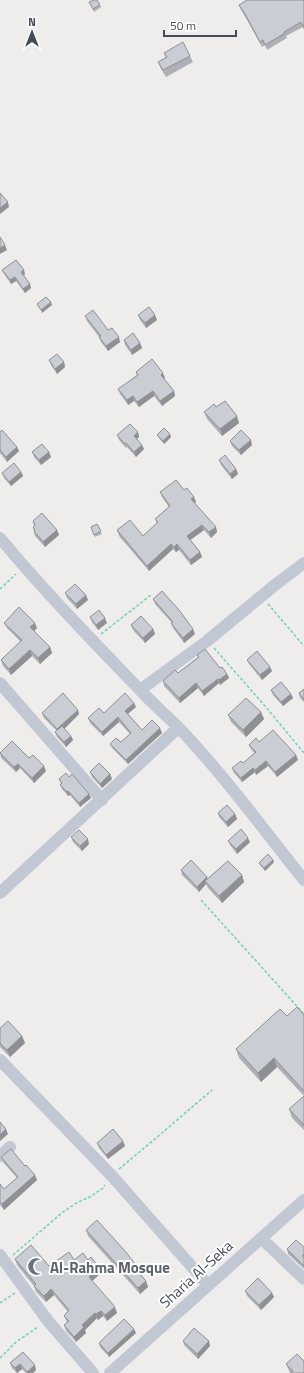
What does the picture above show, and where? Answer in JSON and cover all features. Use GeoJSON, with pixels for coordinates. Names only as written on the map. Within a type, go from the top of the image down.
{"type":"FeatureCollection","features":[{"type":"Feature","properties":{"kind":"street"},"geometry":{"type":"LineString","coordinates":[[0,538],[23,566],[206,758],[304,880]]}},
{"type":"Feature","properties":{"kind":"street"},"geometry":{"type":"LineString","coordinates":[[140,690],[207,641],[304,563]]}},
{"type":"Feature","properties":{"kind":"street"},"geometry":{"type":"LineString","coordinates":[[0,683],[102,800]]}},
{"type":"Feature","properties":{"kind":"street"},"geometry":{"type":"LineString","coordinates":[[0,893],[178,728]]}},
{"type":"Feature","properties":{"kind":"street"},"geometry":{"type":"LineString","coordinates":[[0,1060],[112,1176],[208,1285]]}},
{"type":"Feature","properties":{"kind":"street"},"geometry":{"type":"LineString","coordinates":[[0,1156],[10,1147]]}},
{"type":"Feature","properties":{"kind":"street","name":"Sharia Al-Seka"},"geometry":{"type":"LineString","coordinates":[[110,1373],[304,1200]]}},
{"type":"Feature","properties":{"kind":"street"},"geometry":{"type":"LineString","coordinates":[[261,1238],[304,1279]]}},
{"type":"Feature","properties":{"kind":"street"},"geometry":{"type":"LineString","coordinates":[[0,1255],[48,1321],[93,1373]]}},
{"type":"Feature","properties":{"kind":"path"},"geometry":{"type":"LineString","coordinates":[[0,590],[23,566]]}},
{"type":"Feature","properties":{"kind":"path"},"geometry":{"type":"LineString","coordinates":[[93,640],[151,595]]}},
{"type":"Feature","properties":{"kind":"path"},"geometry":{"type":"LineString","coordinates":[[261,597],[304,646]]}},
{"type":"Feature","properties":{"kind":"path"},"geometry":{"type":"LineString","coordinates":[[207,641],[265,706],[304,753]]}},
{"type":"Feature","properties":{"kind":"path"},"geometry":{"type":"LineString","coordinates":[[201,900],[304,1014]]}},
{"type":"Feature","properties":{"kind":"path"},"geometry":{"type":"LineString","coordinates":[[0,1303],[10,1298],[23,1286]]}},
{"type":"Feature","properties":{"kind":"path"},"geometry":{"type":"LineString","coordinates":[[0,1358],[16,1342],[48,1321]]}},
{"type":"Feature","properties":{"kind":"building"},"geometry":{"type":"Polygon","coordinates":[[[97,0],[100,5],[93,9],[89,2],[97,0]]]}},
{"type":"Feature","properties":{"kind":"building"},"geometry":{"type":"Polygon","coordinates":[[[247,0],[304,0],[304,28],[301,22],[265,45],[263,40],[260,42],[239,5],[247,0]]]}},
{"type":"Feature","properties":{"kind":"building"},"geometry":{"type":"Polygon","coordinates":[[[183,42],[190,56],[163,70],[158,62],[167,57],[164,53],[183,42]]]}},
{"type":"Feature","properties":{"kind":"building"},"geometry":{"type":"Polygon","coordinates":[[[0,193],[8,202],[0,208],[0,193]]]}},
{"type":"Feature","properties":{"kind":"building"},"geometry":{"type":"Polygon","coordinates":[[[0,237],[5,245],[0,248],[0,237]]]}},
{"type":"Feature","properties":{"kind":"building"},"geometry":{"type":"Polygon","coordinates":[[[16,260],[24,270],[21,272],[30,284],[23,289],[15,277],[10,280],[2,270],[16,260]]]}},
{"type":"Feature","properties":{"kind":"building"},"geometry":{"type":"Polygon","coordinates":[[[46,297],[51,302],[41,310],[37,304],[46,297]]]}},
{"type":"Feature","properties":{"kind":"building"},"geometry":{"type":"Polygon","coordinates":[[[149,307],[155,315],[145,323],[138,315],[149,307]]]}},
{"type":"Feature","properties":{"kind":"building"},"geometry":{"type":"Polygon","coordinates":[[[93,310],[108,330],[112,328],[119,337],[106,346],[99,337],[101,336],[85,316],[93,310]]]}},
{"type":"Feature","properties":{"kind":"building"},"geometry":{"type":"Polygon","coordinates":[[[133,333],[140,343],[131,350],[124,340],[133,333]]]}},
{"type":"Feature","properties":{"kind":"building"},"geometry":{"type":"Polygon","coordinates":[[[57,354],[64,362],[55,369],[49,360],[57,354]]]}},
{"type":"Feature","properties":{"kind":"building"},"geometry":{"type":"Polygon","coordinates":[[[152,359],[163,373],[161,375],[174,391],[160,401],[153,391],[137,402],[133,396],[127,400],[118,389],[138,375],[136,372],[152,359]]]}},
{"type":"Feature","properties":{"kind":"building"},"geometry":{"type":"Polygon","coordinates":[[[225,401],[237,416],[220,429],[204,412],[214,404],[216,407],[225,401]]]}},
{"type":"Feature","properties":{"kind":"building"},"geometry":{"type":"Polygon","coordinates":[[[130,424],[138,432],[134,436],[142,445],[134,452],[117,435],[130,424]]]}},
{"type":"Feature","properties":{"kind":"building"},"geometry":{"type":"Polygon","coordinates":[[[164,428],[170,434],[163,441],[157,435],[164,428]]]}},
{"type":"Feature","properties":{"kind":"building"},"geometry":{"type":"Polygon","coordinates":[[[2,430],[17,447],[6,457],[0,450],[0,432],[2,430]]]}},
{"type":"Feature","properties":{"kind":"building"},"geometry":{"type":"Polygon","coordinates":[[[241,430],[251,440],[239,450],[230,441],[241,430]]]}},
{"type":"Feature","properties":{"kind":"building"},"geometry":{"type":"Polygon","coordinates":[[[42,444],[49,452],[39,460],[32,452],[42,444]]]}},
{"type":"Feature","properties":{"kind":"building"},"geometry":{"type":"Polygon","coordinates":[[[225,455],[236,469],[230,474],[219,460],[225,455]]]}},
{"type":"Feature","properties":{"kind":"building"},"geometry":{"type":"Polygon","coordinates":[[[14,463],[21,472],[9,482],[2,473],[14,463]]]}},
{"type":"Feature","properties":{"kind":"building"},"geometry":{"type":"Polygon","coordinates":[[[176,480],[184,490],[187,488],[194,497],[191,499],[216,527],[209,532],[202,525],[187,536],[200,552],[190,560],[177,544],[174,547],[171,544],[147,566],[117,530],[130,520],[143,536],[158,522],[155,519],[170,506],[160,492],[176,480]]]}},
{"type":"Feature","properties":{"kind":"building"},"geometry":{"type":"Polygon","coordinates":[[[42,513],[57,530],[43,542],[34,531],[35,530],[33,527],[35,525],[33,521],[42,513]]]}},
{"type":"Feature","properties":{"kind":"building"},"geometry":{"type":"Polygon","coordinates":[[[97,524],[101,531],[94,535],[91,527],[97,524]]]}},
{"type":"Feature","properties":{"kind":"building"},"geometry":{"type":"Polygon","coordinates":[[[75,584],[86,595],[76,604],[65,593],[75,584]]]}},
{"type":"Feature","properties":{"kind":"building"},"geometry":{"type":"Polygon","coordinates":[[[162,591],[193,629],[183,638],[171,623],[173,622],[153,599],[162,591]]]}},
{"type":"Feature","properties":{"kind":"building"},"geometry":{"type":"Polygon","coordinates":[[[19,607],[35,623],[30,627],[50,647],[38,658],[30,650],[9,669],[1,660],[22,640],[4,623],[19,607]]]}},
{"type":"Feature","properties":{"kind":"building"},"geometry":{"type":"Polygon","coordinates":[[[99,610],[105,618],[96,625],[90,617],[99,610]]]}},
{"type":"Feature","properties":{"kind":"building"},"geometry":{"type":"Polygon","coordinates":[[[141,616],[153,629],[143,638],[131,625],[141,616]]]}},
{"type":"Feature","properties":{"kind":"building"},"geometry":{"type":"Polygon","coordinates":[[[205,649],[220,668],[222,667],[227,674],[202,691],[196,683],[179,698],[163,681],[175,670],[178,673],[199,657],[197,655],[205,649]]]}},
{"type":"Feature","properties":{"kind":"building"},"geometry":{"type":"Polygon","coordinates":[[[257,651],[270,667],[260,675],[247,660],[257,651]]]}},
{"type":"Feature","properties":{"kind":"building"},"geometry":{"type":"Polygon","coordinates":[[[281,682],[291,694],[281,702],[271,690],[281,682]]]}},
{"type":"Feature","properties":{"kind":"building"},"geometry":{"type":"Polygon","coordinates":[[[304,689],[304,700],[299,693],[304,689]]]}},
{"type":"Feature","properties":{"kind":"building"},"geometry":{"type":"Polygon","coordinates":[[[63,693],[78,710],[57,729],[42,713],[63,693]]]}},
{"type":"Feature","properties":{"kind":"building"},"geometry":{"type":"Polygon","coordinates":[[[125,693],[134,703],[125,711],[142,730],[152,720],[160,728],[126,760],[110,744],[116,738],[121,742],[131,733],[118,717],[102,732],[88,718],[99,708],[104,713],[125,693]]]}},
{"type":"Feature","properties":{"kind":"building"},"geometry":{"type":"Polygon","coordinates":[[[246,698],[261,712],[243,730],[228,715],[246,698]]]}},
{"type":"Feature","properties":{"kind":"building"},"geometry":{"type":"Polygon","coordinates":[[[62,726],[71,736],[64,742],[55,732],[62,726]]]}},
{"type":"Feature","properties":{"kind":"building"},"geometry":{"type":"Polygon","coordinates":[[[273,730],[296,755],[275,772],[266,761],[255,770],[253,768],[241,778],[232,768],[241,761],[243,763],[256,752],[249,745],[256,738],[259,742],[273,730]]]}},
{"type":"Feature","properties":{"kind":"building"},"geometry":{"type":"Polygon","coordinates":[[[12,741],[29,758],[33,755],[44,766],[32,778],[18,764],[14,767],[0,753],[12,741]]]}},
{"type":"Feature","properties":{"kind":"building"},"geometry":{"type":"Polygon","coordinates":[[[99,763],[110,774],[100,784],[90,772],[99,763]]]}},
{"type":"Feature","properties":{"kind":"building"},"geometry":{"type":"Polygon","coordinates":[[[66,773],[69,777],[72,774],[89,794],[79,803],[60,785],[62,783],[59,779],[66,773]]]}},
{"type":"Feature","properties":{"kind":"building"},"geometry":{"type":"Polygon","coordinates":[[[227,805],[235,814],[226,822],[218,813],[227,805]]]}},
{"type":"Feature","properties":{"kind":"building"},"geometry":{"type":"Polygon","coordinates":[[[241,829],[248,838],[236,849],[228,841],[241,829]]]}},
{"type":"Feature","properties":{"kind":"building"},"geometry":{"type":"Polygon","coordinates":[[[79,830],[88,839],[80,846],[71,837],[79,830]]]}},
{"type":"Feature","properties":{"kind":"building"},"geometry":{"type":"Polygon","coordinates":[[[268,854],[273,860],[264,868],[259,863],[268,854]]]}},
{"type":"Feature","properties":{"kind":"building"},"geometry":{"type":"Polygon","coordinates":[[[191,860],[207,877],[197,887],[181,870],[191,860]]]}},
{"type":"Feature","properties":{"kind":"building"},"geometry":{"type":"Polygon","coordinates":[[[228,861],[242,875],[219,896],[205,881],[228,861]]]}},
{"type":"Feature","properties":{"kind":"building"},"geometry":{"type":"Polygon","coordinates":[[[297,1007],[304,1015],[304,1091],[274,1058],[258,1073],[236,1049],[280,1009],[287,1016],[297,1007]]]}},
{"type":"Feature","properties":{"kind":"building"},"geometry":{"type":"Polygon","coordinates":[[[8,1021],[22,1036],[7,1050],[0,1043],[0,1028],[8,1021]]]}},
{"type":"Feature","properties":{"kind":"building"},"geometry":{"type":"Polygon","coordinates":[[[304,1096],[304,1125],[289,1109],[304,1096]]]}},
{"type":"Feature","properties":{"kind":"building"},"geometry":{"type":"Polygon","coordinates":[[[0,1122],[6,1129],[0,1135],[0,1122]]]}},
{"type":"Feature","properties":{"kind":"building"},"geometry":{"type":"Polygon","coordinates":[[[113,1129],[123,1141],[106,1155],[97,1143],[113,1129]]]}},
{"type":"Feature","properties":{"kind":"building"},"geometry":{"type":"Polygon","coordinates":[[[11,1149],[25,1166],[26,1165],[35,1175],[2,1204],[0,1202],[0,1184],[4,1189],[18,1177],[1,1157],[11,1149]]]}},
{"type":"Feature","properties":{"kind":"building"},"geometry":{"type":"Polygon","coordinates":[[[97,1220],[140,1270],[138,1272],[146,1281],[138,1288],[86,1230],[97,1220]]]}},
{"type":"Feature","properties":{"kind":"building"},"geometry":{"type":"Polygon","coordinates":[[[296,1240],[304,1247],[304,1254],[302,1256],[304,1258],[304,1266],[287,1249],[296,1240]]]}},
{"type":"Feature","properties":{"kind":"building"},"geometry":{"type":"Polygon","coordinates":[[[31,1245],[49,1266],[69,1252],[74,1260],[83,1253],[88,1260],[91,1257],[99,1267],[89,1277],[115,1307],[105,1315],[101,1311],[96,1314],[95,1313],[82,1325],[84,1327],[74,1337],[64,1325],[69,1321],[64,1316],[69,1310],[51,1289],[44,1296],[34,1286],[36,1284],[15,1259],[31,1245]]]}},
{"type":"Feature","properties":{"kind":"building"},"geometry":{"type":"Polygon","coordinates":[[[258,1278],[272,1293],[259,1305],[245,1291],[258,1278]]]}},
{"type":"Feature","properties":{"kind":"building"},"geometry":{"type":"Polygon","coordinates":[[[124,1319],[134,1329],[108,1353],[99,1343],[124,1319]]]}},
{"type":"Feature","properties":{"kind":"building"},"geometry":{"type":"Polygon","coordinates":[[[194,1328],[209,1341],[197,1354],[183,1341],[194,1328]]]}},
{"type":"Feature","properties":{"kind":"building"},"geometry":{"type":"Polygon","coordinates":[[[23,1352],[35,1365],[27,1372],[20,1364],[15,1368],[10,1363],[23,1352]]]}},
{"type":"Feature","properties":{"kind":"building"},"geometry":{"type":"Polygon","coordinates":[[[297,1354],[304,1361],[304,1373],[291,1373],[293,1371],[286,1364],[297,1354]]]}},
{"type":"Feature","properties":{"kind":"place","name":"Al-Rahma Mosque"},"geometry":{"type":"Point","coordinates":[37,1267]}}]}
